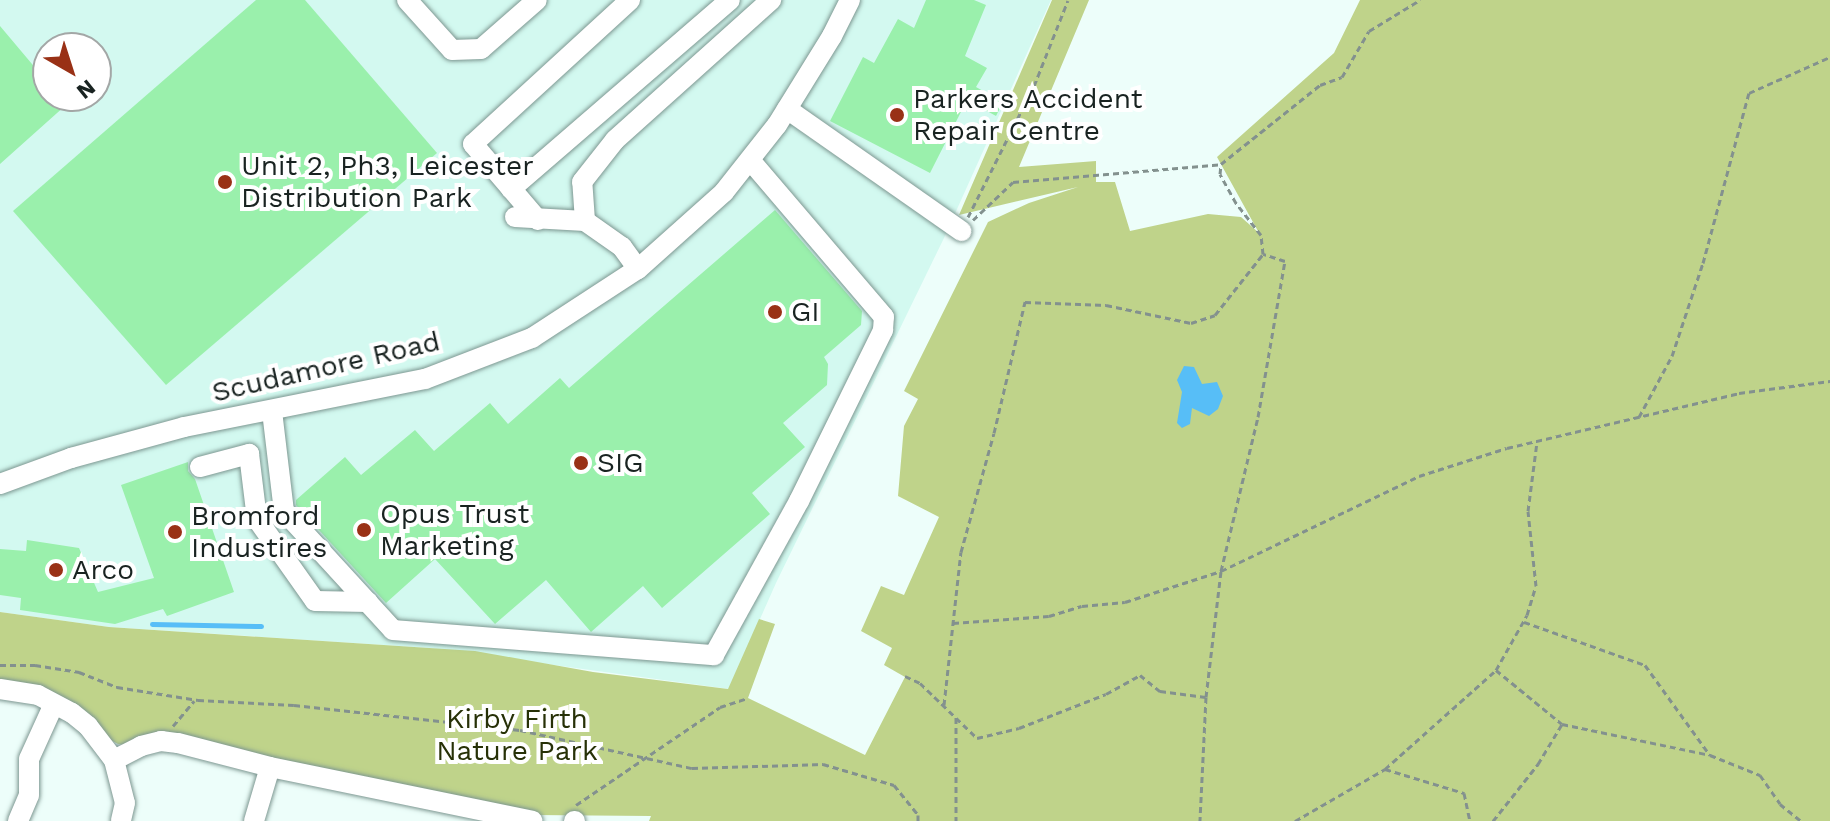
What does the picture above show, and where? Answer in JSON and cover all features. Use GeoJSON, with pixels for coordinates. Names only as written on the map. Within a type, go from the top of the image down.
{"type":"FeatureCollection","features":[{"type":"Feature","properties":{"kind":"street"},"geometry":{"type":"LineString","coordinates":[[407,0],[452,50],[481,49],[537,0]]}},
{"type":"Feature","properties":{"kind":"street"},"geometry":{"type":"LineString","coordinates":[[538,220],[473,144],[630,0]]}},
{"type":"Feature","properties":{"kind":"street"},"geometry":{"type":"LineString","coordinates":[[511,189],[730,0]]}},
{"type":"Feature","properties":{"kind":"street"},"geometry":{"type":"LineString","coordinates":[[585,221],[582,182],[615,140],[771,0]]}},
{"type":"Feature","properties":{"kind":"street","name":"Scudamore Road"},"geometry":{"type":"LineString","coordinates":[[0,484],[71,458],[184,427],[425,379],[532,338],[638,269],[724,192],[787,109],[850,0]]}},
{"type":"Feature","properties":{"kind":"street"},"geometry":{"type":"LineString","coordinates":[[787,109],[961,231]]}},
{"type":"Feature","properties":{"kind":"street"},"geometry":{"type":"LineString","coordinates":[[570,139],[592,169]]}},
{"type":"Feature","properties":{"kind":"street"},"geometry":{"type":"LineString","coordinates":[[272,411],[284,511],[393,630],[714,655],[799,501],[883,330],[884,317],[750,160]]}},
{"type":"Feature","properties":{"kind":"street"},"geometry":{"type":"LineString","coordinates":[[515,217],[585,221],[622,247],[638,269]]}},
{"type":"Feature","properties":{"kind":"street"},"geometry":{"type":"LineString","coordinates":[[200,467],[249,454],[257,519],[315,601],[368,602]]}},
{"type":"Feature","properties":{"kind":"street"},"geometry":{"type":"LineString","coordinates":[[0,689],[21,690],[54,704],[88,726],[114,760],[125,803],[121,821]]}},
{"type":"Feature","properties":{"kind":"street"},"geometry":{"type":"LineString","coordinates":[[18,821],[29,795],[29,759],[54,704]]}},
{"type":"Feature","properties":{"kind":"street"},"geometry":{"type":"LineString","coordinates":[[114,760],[141,746],[161,741],[270,767],[533,821]]}},
{"type":"Feature","properties":{"kind":"street"},"geometry":{"type":"LineString","coordinates":[[254,821],[270,767]]}},
{"type":"Feature","properties":{"kind":"path"},"geometry":{"type":"LineString","coordinates":[[961,231],[1034,86],[1068,0]]}},
{"type":"Feature","properties":{"kind":"path"},"geometry":{"type":"LineString","coordinates":[[961,231],[1013,182],[1221,164],[1320,85],[1342,77],[1369,31],[1420,0]]}},
{"type":"Feature","properties":{"kind":"path"},"geometry":{"type":"LineString","coordinates":[[1639,417],[1677,343],[1703,263],[1749,93],[1830,57]]}},
{"type":"Feature","properties":{"kind":"path"},"geometry":{"type":"LineString","coordinates":[[944,705],[961,552],[1025,302],[1106,305],[1191,323],[1215,315],[1263,254],[1261,235],[1236,203],[1220,174],[1221,164]]}},
{"type":"Feature","properties":{"kind":"path"},"geometry":{"type":"LineString","coordinates":[[1200,821],[1206,697],[1221,571],[1258,417],[1285,261],[1263,254]]}},
{"type":"Feature","properties":{"kind":"path"},"geometry":{"type":"LineString","coordinates":[[953,623],[1049,616],[1082,606],[1125,602],[1221,571],[1419,476],[1537,442],[1739,393],[1830,381]]}},
{"type":"Feature","properties":{"kind":"path"},"geometry":{"type":"LineString","coordinates":[[1295,821],[1308,817],[1385,769],[1496,670],[1524,622],[1536,586],[1528,511],[1537,442]]}},
{"type":"Feature","properties":{"kind":"path"},"geometry":{"type":"LineString","coordinates":[[1524,622],[1645,665],[1710,755]]}},
{"type":"Feature","properties":{"kind":"path"},"geometry":{"type":"LineString","coordinates":[[0,665],[35,665],[79,672],[117,687],[198,700],[294,705],[520,730],[692,768],[823,764],[894,785],[918,815],[918,821]]}},
{"type":"Feature","properties":{"kind":"path"},"geometry":{"type":"LineString","coordinates":[[1496,670],[1562,724],[1710,755],[1760,775],[1780,804],[1801,821]]}},
{"type":"Feature","properties":{"kind":"path"},"geometry":{"type":"LineString","coordinates":[[905,676],[920,683],[977,738],[1019,728],[1091,700],[1140,675],[1160,691],[1206,697]]}},
{"type":"Feature","properties":{"kind":"path"},"geometry":{"type":"LineString","coordinates":[[572,817],[645,757],[720,707],[747,698]]}},
{"type":"Feature","properties":{"kind":"path"},"geometry":{"type":"LineString","coordinates":[[161,741],[198,700]]}},
{"type":"Feature","properties":{"kind":"path"},"geometry":{"type":"LineString","coordinates":[[956,715],[956,821]]}},
{"type":"Feature","properties":{"kind":"path"},"geometry":{"type":"LineString","coordinates":[[1493,821],[1538,764],[1562,724]]}},
{"type":"Feature","properties":{"kind":"path"},"geometry":{"type":"LineString","coordinates":[[1385,769],[1464,793],[1470,821]]}},
{"type":"Feature","properties":{"kind":"shaded area"},"geometry":{"type":"Polygon","coordinates":[[[0,0],[1051,0],[944,238],[776,583],[729,689],[430,648],[109,627],[0,612],[0,0]]]}},
{"type":"Feature","properties":{"kind":"green space","name":"Kirby Firth Nature Park"},"geometry":{"type":"Polygon","coordinates":[[[1052,0],[1089,0],[1019,167],[1096,161],[1096,182],[1115,182],[1130,231],[1208,214],[1241,217],[1259,233],[1217,157],[1334,53],[1360,0],[1830,0],[1830,821],[649,821],[651,816],[534,815],[327,773],[118,744],[0,681],[0,612],[109,627],[475,651],[593,672],[728,689],[759,619],[775,624],[748,698],[865,755],[905,677],[884,665],[892,648],[861,631],[881,586],[904,595],[939,517],[898,496],[904,426],[918,399],[904,391],[988,222],[1029,203],[1078,187],[959,215],[1052,0]]]}},
{"type":"Feature","properties":{"kind":"water"},"geometry":{"type":"Polygon","coordinates":[[[1184,366],[1194,367],[1202,384],[1217,382],[1223,396],[1218,409],[1209,416],[1192,408],[1190,424],[1182,428],[1177,423],[1182,392],[1177,380],[1184,366]]]}},
{"type":"Feature","properties":{"kind":"building","name":"Unit 2, Ph3, Leicester Distribution Park"},"geometry":{"type":"Polygon","coordinates":[[[256,0],[305,0],[437,153],[166,385],[13,211],[256,0]]]}},
{"type":"Feature","properties":{"kind":"building"},"geometry":{"type":"Polygon","coordinates":[[[926,0],[974,0],[986,5],[965,56],[987,68],[976,87],[1003,102],[996,116],[967,100],[930,173],[830,121],[863,57],[874,63],[898,19],[914,28],[926,0]]]}},
{"type":"Feature","properties":{"kind":"building"},"geometry":{"type":"Polygon","coordinates":[[[0,26],[32,64],[32,112],[58,112],[0,164],[0,26]]]}},
{"type":"Feature","properties":{"kind":"building","name":"SIG"},"geometry":{"type":"Polygon","coordinates":[[[775,210],[862,311],[861,325],[824,357],[828,364],[827,385],[783,423],[805,447],[752,493],[770,514],[662,608],[643,586],[591,632],[546,580],[495,624],[435,559],[386,603],[296,505],[296,500],[345,457],[361,475],[415,430],[434,451],[490,403],[508,424],[560,378],[569,388],[775,210]]]}},
{"type":"Feature","properties":{"kind":"building","name":"Bromford Industires"},"geometry":{"type":"Polygon","coordinates":[[[188,462],[188,471],[195,479],[234,592],[167,616],[163,609],[115,624],[20,610],[21,598],[0,595],[0,549],[26,551],[27,540],[79,548],[98,592],[154,578],[121,485],[188,462]]]}},
{"type":"Feature","properties":{"kind":"waterway"},"geometry":{"type":"LineString","coordinates":[[152,624],[261,626]]}},
{"type":"Feature","properties":{"kind":"place","name":"Parkers Accident Repair Centre"},"geometry":{"type":"Point","coordinates":[897,115]}},
{"type":"Feature","properties":{"kind":"place","name":"Unit 2, Ph3, Leicester Distribution Park"},"geometry":{"type":"Point","coordinates":[225,182]}},
{"type":"Feature","properties":{"kind":"place","name":"GI"},"geometry":{"type":"Point","coordinates":[775,312]}},
{"type":"Feature","properties":{"kind":"place","name":"SIG"},"geometry":{"type":"Point","coordinates":[581,463]}},
{"type":"Feature","properties":{"kind":"place","name":"Opus Trust Marketing"},"geometry":{"type":"Point","coordinates":[364,530]}},
{"type":"Feature","properties":{"kind":"place","name":"Bromford Industires"},"geometry":{"type":"Point","coordinates":[175,532]}},
{"type":"Feature","properties":{"kind":"place","name":"Arco"},"geometry":{"type":"Point","coordinates":[56,570]}}]}
